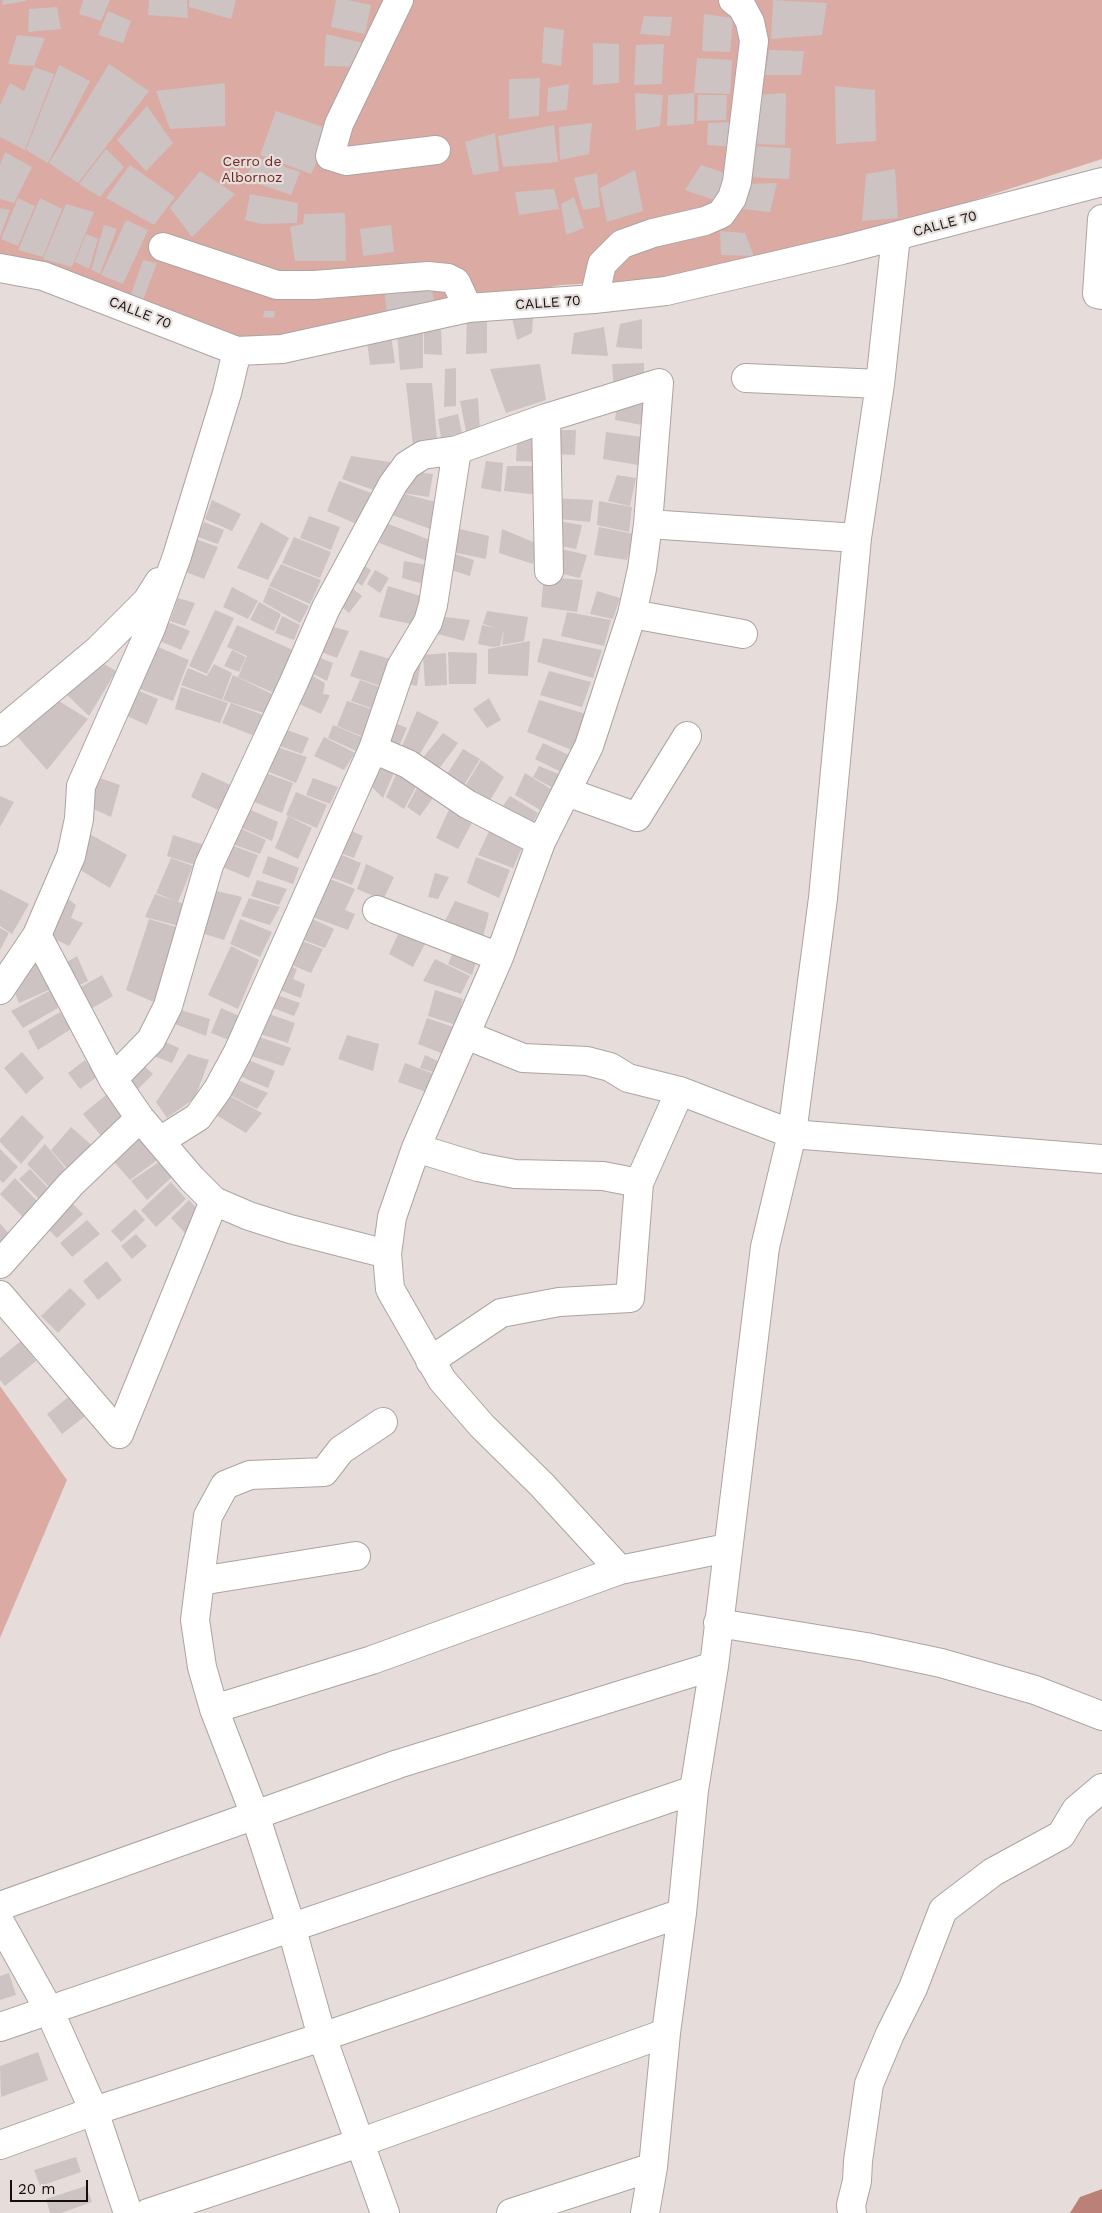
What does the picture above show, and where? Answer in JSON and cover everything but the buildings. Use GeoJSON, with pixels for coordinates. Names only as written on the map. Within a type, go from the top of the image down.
{"type":"FeatureCollection","features":[{"type":"Feature","properties":{"kind":"street"},"geometry":{"type":"LineString","coordinates":[[400,0],[339,124],[330,156],[346,161],[436,150]]}},
{"type":"Feature","properties":{"kind":"street"},"geometry":{"type":"LineString","coordinates":[[594,299],[602,264],[622,244],[653,233],[705,221],[721,214],[732,198],[738,182],[754,41],[750,22],[742,7],[733,0]]}},
{"type":"Feature","properties":{"kind":"street","name":"CALLE 70"},"geometry":{"type":"LineString","coordinates":[[0,268],[43,276],[237,351],[282,349],[468,308],[594,299],[666,291],[896,236],[1102,182]]}},
{"type":"Feature","properties":{"kind":"street"},"geometry":{"type":"LineString","coordinates":[[1102,219],[1098,294],[1102,295]]}},
{"type":"Feature","properties":{"kind":"street"},"geometry":{"type":"LineString","coordinates":[[645,2213],[653,2167],[666,2032],[682,1913],[694,1790],[714,1666],[765,1247],[792,1134],[823,898],[857,538],[880,384],[896,236]]}},
{"type":"Feature","properties":{"kind":"street"},"geometry":{"type":"LineString","coordinates":[[163,247],[277,285],[314,285],[428,276],[448,278],[456,282],[468,308]]}},
{"type":"Feature","properties":{"kind":"street"},"geometry":{"type":"LineString","coordinates":[[0,990],[37,934],[71,856],[79,819],[81,786],[151,628],[177,556],[237,351]]}},
{"type":"Feature","properties":{"kind":"street"},"geometry":{"type":"LineString","coordinates":[[746,378],[880,384]]}},
{"type":"Feature","properties":{"kind":"street"},"geometry":{"type":"LineString","coordinates":[[113,1079],[151,1040],[168,1006],[209,865],[294,682],[326,608],[384,500],[407,465],[423,455],[457,450],[546,418],[659,383],[648,524],[642,568],[632,614],[589,746],[542,842],[498,958],[416,1148],[392,1217],[387,1254],[390,1289],[442,1380],[482,1426],[542,1485],[620,1570]]}},
{"type":"Feature","properties":{"kind":"street"},"geometry":{"type":"LineString","coordinates":[[546,418],[549,571]]}},
{"type":"Feature","properties":{"kind":"street"},"geometry":{"type":"LineString","coordinates":[[160,1141],[198,1117],[218,1089],[234,1060],[373,749],[401,667],[428,622],[433,605],[457,450]]}},
{"type":"Feature","properties":{"kind":"street"},"geometry":{"type":"LineString","coordinates":[[648,524],[857,538]]}},
{"type":"Feature","properties":{"kind":"street"},"geometry":{"type":"LineString","coordinates":[[0,732],[98,650],[147,601],[177,556]]}},
{"type":"Feature","properties":{"kind":"street"},"geometry":{"type":"LineString","coordinates":[[632,614],[743,634]]}},
{"type":"Feature","properties":{"kind":"street"},"geometry":{"type":"LineString","coordinates":[[567,792],[637,817],[687,736]]}},
{"type":"Feature","properties":{"kind":"street"},"geometry":{"type":"LineString","coordinates":[[373,749],[408,764],[467,804],[542,842]]}},
{"type":"Feature","properties":{"kind":"street"},"geometry":{"type":"LineString","coordinates":[[377,910],[498,958]]}},
{"type":"Feature","properties":{"kind":"street"},"geometry":{"type":"LineString","coordinates":[[37,934],[113,1079],[140,1118],[192,1179],[214,1201],[249,1216],[290,1229],[387,1254]]}},
{"type":"Feature","properties":{"kind":"street"},"geometry":{"type":"LineString","coordinates":[[466,1035],[522,1058],[587,1061],[610,1067],[628,1078],[680,1091],[792,1134],[1102,1158]]}},
{"type":"Feature","properties":{"kind":"street"},"geometry":{"type":"LineString","coordinates":[[430,1361],[501,1313],[559,1302],[630,1298],[638,1183],[680,1091]]}},
{"type":"Feature","properties":{"kind":"street"},"geometry":{"type":"LineString","coordinates":[[0,1264],[71,1184],[140,1118]]}},
{"type":"Feature","properties":{"kind":"street"},"geometry":{"type":"LineString","coordinates":[[416,1148],[478,1167],[515,1174],[603,1176],[638,1183]]}},
{"type":"Feature","properties":{"kind":"street"},"geometry":{"type":"LineString","coordinates":[[0,1295],[119,1434],[214,1201]]}},
{"type":"Feature","properties":{"kind":"street"},"geometry":{"type":"LineString","coordinates":[[383,1422],[341,1450],[324,1472],[250,1475],[225,1485],[208,1516],[195,1620],[202,1667],[214,1709],[255,1815],[291,1926],[322,2037],[385,2213]]}},
{"type":"Feature","properties":{"kind":"street"},"geometry":{"type":"LineString","coordinates":[[214,1709],[372,1660],[620,1570],[727,1548]]}},
{"type":"Feature","properties":{"kind":"street"},"geometry":{"type":"LineString","coordinates":[[200,1581],[356,1556]]}},
{"type":"Feature","properties":{"kind":"street"},"geometry":{"type":"LineString","coordinates":[[718,1623],[866,1647],[941,1663],[1035,1690],[1102,1716]]}},
{"type":"Feature","properties":{"kind":"street"},"geometry":{"type":"LineString","coordinates":[[0,1906],[398,1764],[714,1666]]}},
{"type":"Feature","properties":{"kind":"street"},"geometry":{"type":"LineString","coordinates":[[852,2213],[851,2205],[857,2181],[869,2084],[890,2034],[913,1988],[943,1910],[993,1872],[1061,1835],[1076,1810],[1102,1788]]}},
{"type":"Feature","properties":{"kind":"street"},"geometry":{"type":"LineString","coordinates":[[0,2027],[291,1926],[694,1790]]}},
{"type":"Feature","properties":{"kind":"street"},"geometry":{"type":"LineString","coordinates":[[0,2145],[94,2111],[322,2037],[682,1913]]}},
{"type":"Feature","properties":{"kind":"street"},"geometry":{"type":"LineString","coordinates":[[0,1922],[49,2010],[94,2111],[128,2213]]}},
{"type":"Feature","properties":{"kind":"street"},"geometry":{"type":"LineString","coordinates":[[148,2213],[359,2143],[666,2032]]}},
{"type":"Feature","properties":{"kind":"street"},"geometry":{"type":"LineString","coordinates":[[511,2213],[653,2167]]}},
{"type":"Feature","properties":{"kind":"green space","name":"Cerro de Albornoz"},"geometry":{"type":"Polygon","coordinates":[[[0,0],[1102,0],[1102,159],[894,226],[666,279],[561,285],[241,344],[0,274],[0,0]]]}},
{"type":"Feature","properties":{"kind":"green space"},"geometry":{"type":"Polygon","coordinates":[[[0,1386],[67,1480],[0,1638],[0,1386]]]}},
{"type":"Feature","properties":{"kind":"shaded area"},"geometry":{"type":"Polygon","coordinates":[[[1102,2189],[1102,2213],[1070,2213],[1080,2197],[1102,2189]]]}}]}
